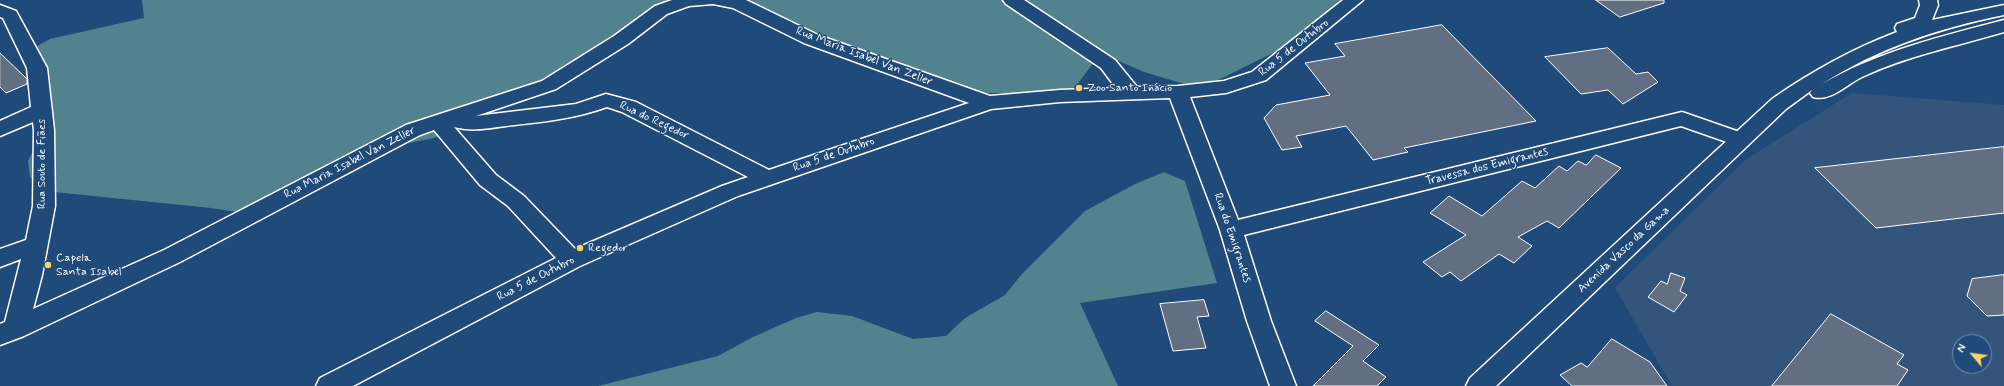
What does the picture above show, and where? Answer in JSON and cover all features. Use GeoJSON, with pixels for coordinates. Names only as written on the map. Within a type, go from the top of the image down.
{"type":"FeatureCollection","features":[{"type":"Feature","properties":{"kind":"street","name":"Rua Maria Isabel Van Zeller"},"geometry":{"type":"LineString","coordinates":[[8,332],[172,256],[413,130],[549,85],[621,40],[661,10],[687,1],[708,0]]}},
{"type":"Feature","properties":{"kind":"street","name":"Rua Maria Isabel Van Zeller"},"geometry":{"type":"LineString","coordinates":[[718,0],[738,3],[811,39],[989,103]]}},
{"type":"Feature","properties":{"kind":"street"},"geometry":{"type":"LineString","coordinates":[[1012,0],[1108,64],[1131,93]]}},
{"type":"Feature","properties":{"kind":"street","name":"Rua 5 de Outubro"},"geometry":{"type":"LineString","coordinates":[[329,386],[572,260],[730,191],[989,103],[1060,96],[1178,92],[1226,86],[1259,76],[1354,0]]}},
{"type":"Feature","properties":{"kind":"street"},"geometry":{"type":"LineString","coordinates":[[1809,81],[1836,55],[1923,21],[1929,5],[1928,0]]}},
{"type":"Feature","properties":{"kind":"street"},"geometry":{"type":"LineString","coordinates":[[1976,0],[1988,7],[2002,12]]}},
{"type":"Feature","properties":{"kind":"street","name":"Rua Souto de Fiães"},"geometry":{"type":"LineString","coordinates":[[7,8],[37,68],[44,130],[44,206],[36,245],[8,332]]}},
{"type":"Feature","properties":{"kind":"street","name":"Avenida Vasco da Gama"},"geometry":{"type":"LineString","coordinates":[[1479,386],[1778,104],[1809,81],[1860,53],[1897,37],[1952,21],[2002,12]]}},
{"type":"Feature","properties":{"kind":"street","name":"Avenida Vasco da Gama"},"geometry":{"type":"LineString","coordinates":[[1769,114],[1802,102],[1855,74],[1900,56],[1945,43],[2002,12]]}},
{"type":"Feature","properties":{"kind":"street","name":"Rua do Emigrantes"},"geometry":{"type":"LineString","coordinates":[[1178,92],[1231,230],[1259,321],[1283,386]]}},
{"type":"Feature","properties":{"kind":"street","name":"Rua do Regedor"},"geometry":{"type":"LineString","coordinates":[[438,122],[475,123],[538,116],[578,110],[606,100],[629,107],[767,178]]}},
{"type":"Feature","properties":{"kind":"street"},"geometry":{"type":"LineString","coordinates":[[0,129],[42,110]]}},
{"type":"Feature","properties":{"kind":"street","name":"Travessa dos Emigrantes"},"geometry":{"type":"LineString","coordinates":[[1231,230],[1682,119],[1741,140]]}},
{"type":"Feature","properties":{"kind":"street"},"geometry":{"type":"LineString","coordinates":[[438,122],[488,180],[516,201],[572,260]]}},
{"type":"Feature","properties":{"kind":"street"},"geometry":{"type":"LineString","coordinates":[[0,258],[36,245]]}},
{"type":"Feature","properties":{"kind":"shaded area"},"geometry":{"type":"Polygon","coordinates":[[[1852,93],[2004,105],[2004,386],[1672,386],[1615,288],[1745,160],[1852,93]]]}},
{"type":"Feature","properties":{"kind":"green space"},"geometry":{"type":"Polygon","coordinates":[[[142,0],[1340,0],[1285,47],[1216,81],[1191,86],[1144,72],[1112,58],[1094,62],[1071,93],[989,93],[930,86],[737,8],[709,2],[670,8],[558,74],[467,125],[434,138],[399,145],[356,171],[262,216],[211,208],[44,191],[30,177],[28,161],[38,141],[30,50],[50,39],[144,18],[142,0]]]}},
{"type":"Feature","properties":{"kind":"green space"},"geometry":{"type":"Polygon","coordinates":[[[1164,172],[1185,181],[1217,283],[1080,303],[1118,386],[598,386],[718,356],[753,337],[796,318],[817,312],[852,316],[913,339],[946,336],[965,318],[1005,295],[1021,275],[1085,211],[1135,184],[1164,172]]]}},
{"type":"Feature","properties":{"kind":"building"},"geometry":{"type":"Polygon","coordinates":[[[1596,0],[1664,0],[1664,3],[1620,17],[1596,0]]]}},
{"type":"Feature","properties":{"kind":"building"},"geometry":{"type":"Polygon","coordinates":[[[1442,25],[1536,121],[1404,148],[1408,152],[1373,160],[1346,126],[1296,136],[1302,147],[1282,150],[1264,118],[1276,105],[1330,95],[1305,63],[1345,56],[1335,44],[1442,25]]]}},
{"type":"Feature","properties":{"kind":"building"},"geometry":{"type":"Polygon","coordinates":[[[1608,48],[1636,74],[1648,72],[1658,82],[1623,104],[1608,90],[1581,94],[1545,57],[1608,48]]]}},
{"type":"Feature","properties":{"kind":"building"},"geometry":{"type":"Polygon","coordinates":[[[0,53],[27,79],[27,84],[6,93],[0,87],[0,53]]]}},
{"type":"Feature","properties":{"kind":"building"},"geometry":{"type":"Polygon","coordinates":[[[2004,147],[2004,213],[1876,228],[1815,168],[2004,147]]]}},
{"type":"Feature","properties":{"kind":"building"},"geometry":{"type":"Polygon","coordinates":[[[1596,155],[1621,168],[1559,228],[1547,221],[1518,237],[1532,246],[1514,263],[1499,254],[1461,281],[1450,272],[1442,277],[1423,262],[1466,235],[1430,213],[1449,196],[1482,216],[1522,181],[1535,188],[1559,166],[1567,171],[1578,161],[1586,165],[1596,155]]]}},
{"type":"Feature","properties":{"kind":"building"},"geometry":{"type":"Polygon","coordinates":[[[1671,273],[1685,278],[1680,291],[1687,295],[1674,312],[1648,297],[1661,281],[1667,284],[1671,273]]]}},
{"type":"Feature","properties":{"kind":"building"},"geometry":{"type":"Polygon","coordinates":[[[2004,275],[2004,315],[1987,316],[1967,296],[1972,279],[2004,275]]]}},
{"type":"Feature","properties":{"kind":"building"},"geometry":{"type":"Polygon","coordinates":[[[1204,300],[1209,316],[1197,317],[1206,348],[1173,351],[1160,304],[1204,300]]]}},
{"type":"Feature","properties":{"kind":"building"},"geometry":{"type":"Polygon","coordinates":[[[1326,311],[1379,345],[1363,361],[1386,377],[1377,386],[1313,386],[1353,346],[1315,321],[1326,311]]]}},
{"type":"Feature","properties":{"kind":"building"},"geometry":{"type":"Polygon","coordinates":[[[1831,314],[1904,355],[1897,364],[1908,370],[1897,386],[1772,386],[1831,314]]]}},
{"type":"Feature","properties":{"kind":"building"},"geometry":{"type":"Polygon","coordinates":[[[1612,339],[1650,362],[1667,386],[1572,386],[1560,375],[1581,363],[1587,367],[1612,339]]]}},
{"type":"Feature","properties":{"kind":"place","name":"Zoo Santo Inácio"},"geometry":{"type":"Point","coordinates":[1079,88]}},
{"type":"Feature","properties":{"kind":"place","name":"Regedor"},"geometry":{"type":"Point","coordinates":[580,248]}},
{"type":"Feature","properties":{"kind":"place","name":"Capela Santa Isabel"},"geometry":{"type":"Point","coordinates":[48,265]}}]}
